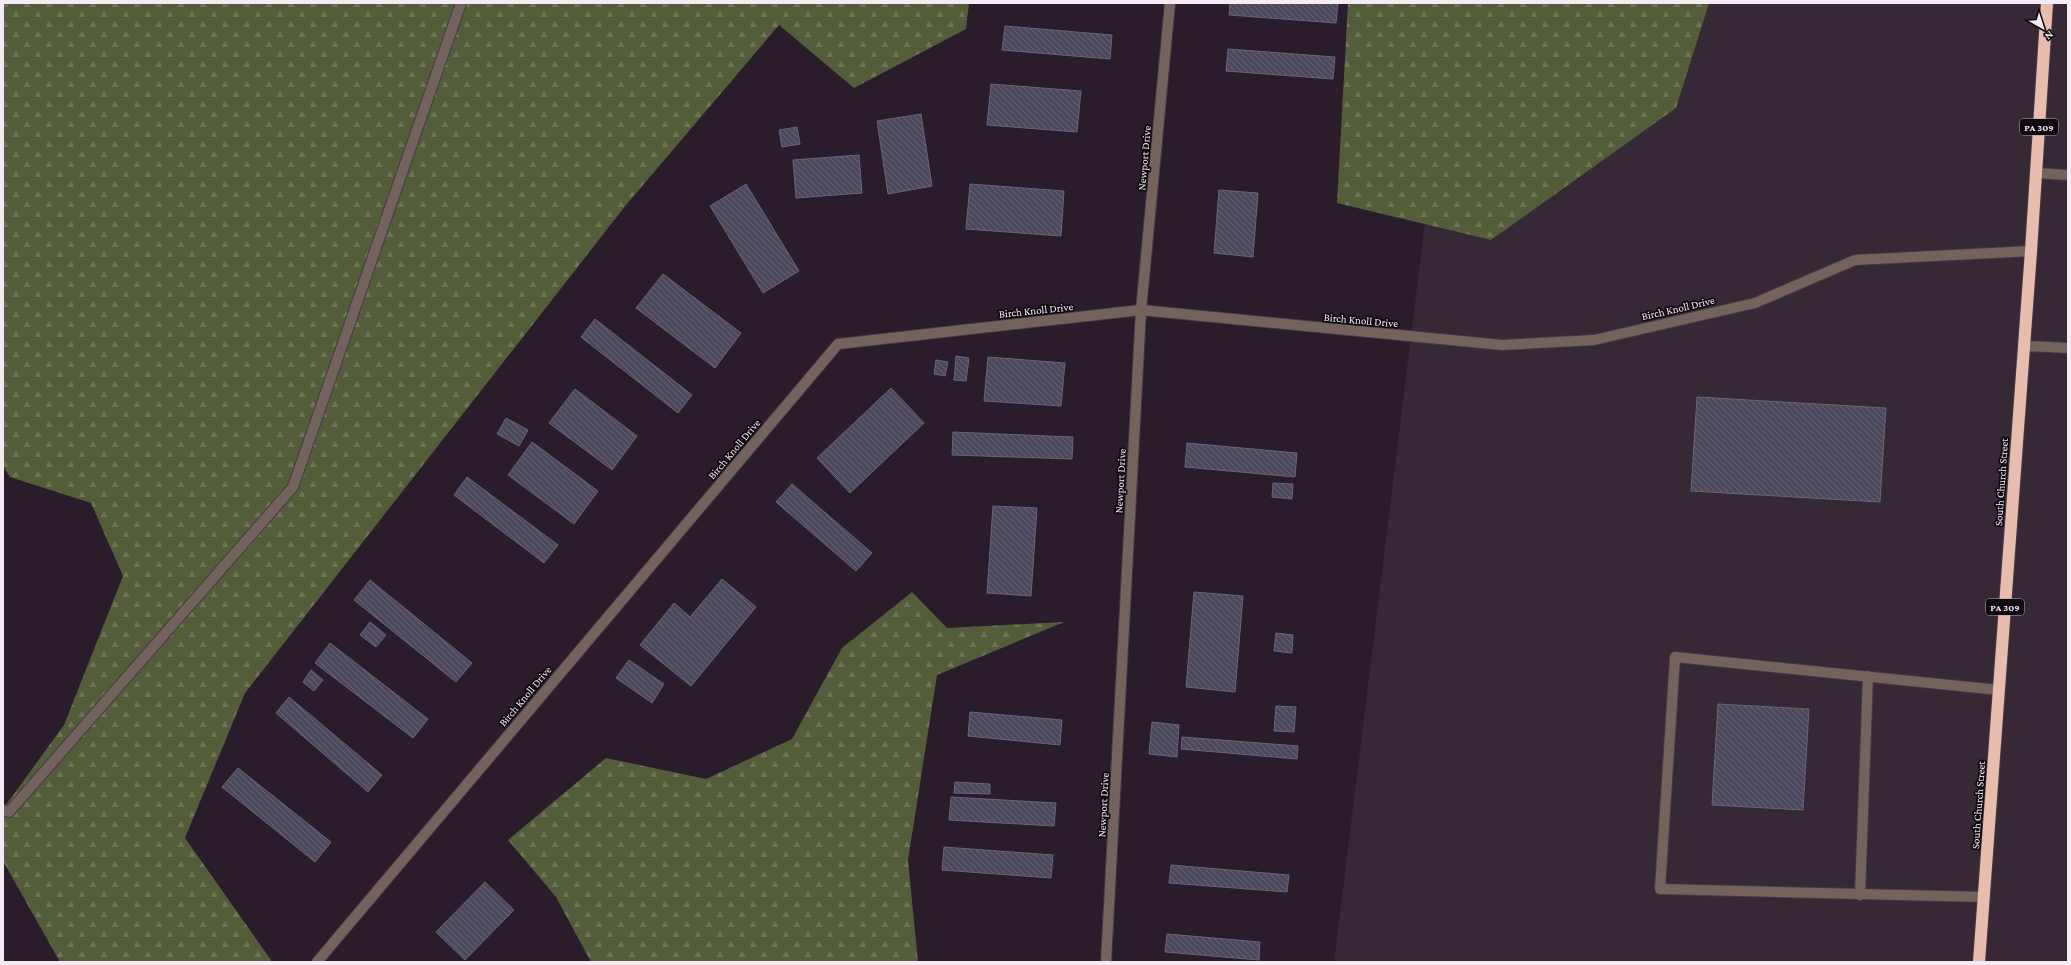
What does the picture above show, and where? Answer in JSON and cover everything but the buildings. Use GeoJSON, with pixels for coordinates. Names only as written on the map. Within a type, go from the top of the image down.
{"type":"FeatureCollection","features":[{"type":"Feature","properties":{"kind":"highway","name":"South Church Street"},"geometry":{"type":"LineString","coordinates":[[1979,962],[2032,251],[2047,3]]}},
{"type":"Feature","properties":{"kind":"street"},"geometry":{"type":"LineString","coordinates":[[3,810],[9,812],[293,486],[461,3]]}},
{"type":"Feature","properties":{"kind":"street","name":"Newport Drive"},"geometry":{"type":"LineString","coordinates":[[1106,962],[1141,310],[1170,3]]}},
{"type":"Feature","properties":{"kind":"street"},"geometry":{"type":"LineString","coordinates":[[2036,173],[2068,174]]}},
{"type":"Feature","properties":{"kind":"street","name":"Birch Knoll Drive"},"geometry":{"type":"LineString","coordinates":[[317,962],[838,344],[1141,310],[1502,345],[1594,340],[1755,302],[1855,260],[2032,251]]}},
{"type":"Feature","properties":{"kind":"street"},"geometry":{"type":"LineString","coordinates":[[2024,346],[2068,348]]}},
{"type":"Feature","properties":{"kind":"street"},"geometry":{"type":"LineString","coordinates":[[1984,898],[1660,890],[1675,657],[1999,690]]}},
{"type":"Feature","properties":{"kind":"street"},"geometry":{"type":"LineString","coordinates":[[1860,895],[1868,676]]}},
{"type":"Feature","properties":{"kind":"shaded area"},"geometry":{"type":"Polygon","coordinates":[[[1452,3],[2068,3],[2068,962],[1334,962],[1452,3]]]}},
{"type":"Feature","properties":{"kind":"green space"},"geometry":{"type":"Polygon","coordinates":[[[3,3],[969,3],[966,29],[854,88],[779,25],[626,205],[245,693],[185,838],[271,960],[270,962],[60,962],[3,861],[3,809],[64,725],[123,576],[91,503],[10,477],[3,466],[3,3]]]}},
{"type":"Feature","properties":{"kind":"green space"},"geometry":{"type":"Polygon","coordinates":[[[1348,3],[1709,3],[1676,108],[1491,240],[1337,203],[1348,3]]]}},
{"type":"Feature","properties":{"kind":"green space"},"geometry":{"type":"Polygon","coordinates":[[[912,592],[947,628],[1064,622],[937,675],[908,860],[918,962],[591,962],[556,897],[508,840],[606,758],[706,779],[792,739],[842,648],[912,592]]]}}]}
